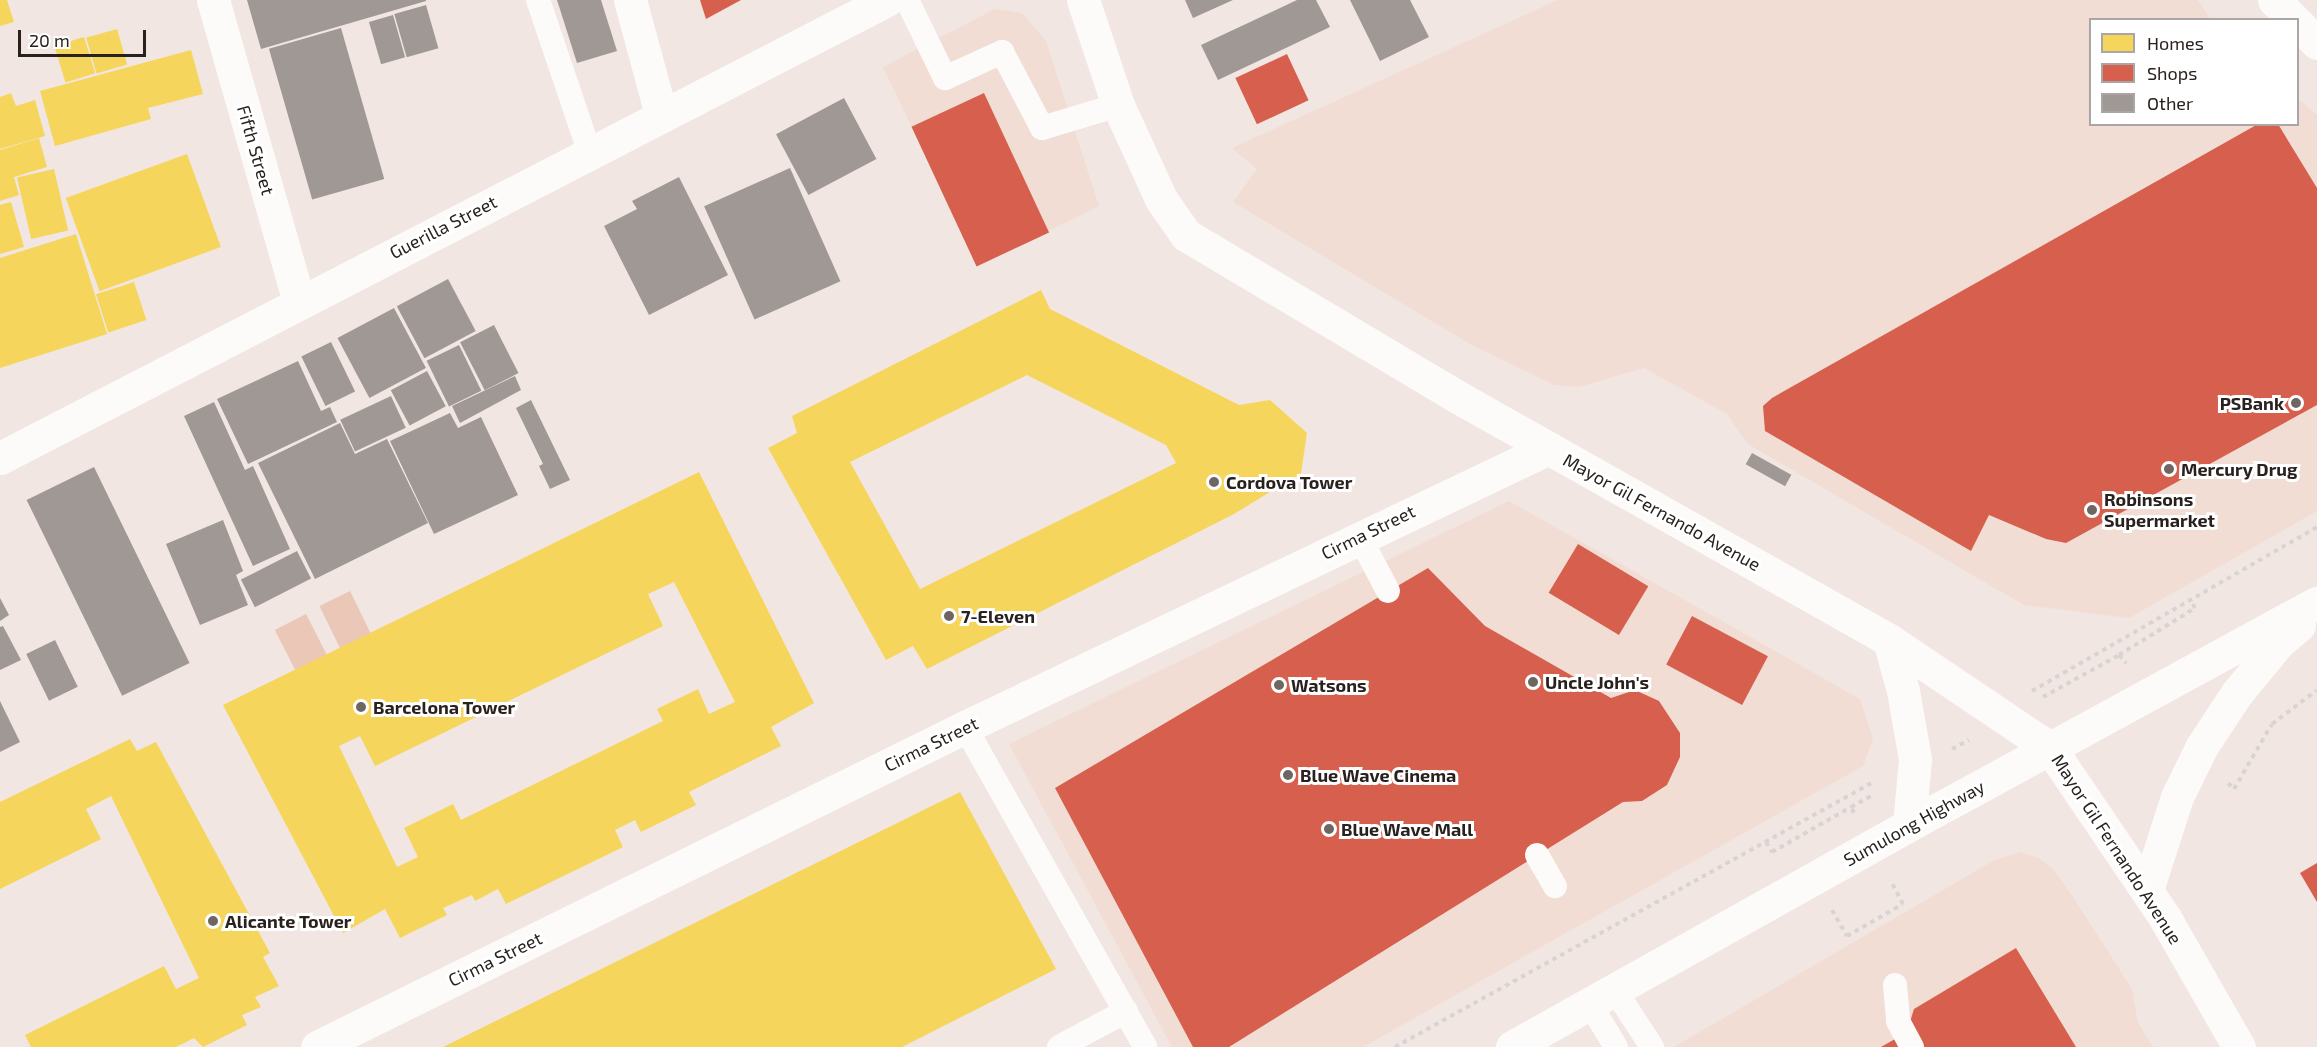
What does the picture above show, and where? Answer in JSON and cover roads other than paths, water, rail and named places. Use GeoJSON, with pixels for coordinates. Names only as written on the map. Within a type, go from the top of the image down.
{"type":"FeatureCollection","features":[{"type":"Feature","properties":{"kind":"street","name":"Fifth Street"},"geometry":{"type":"LineString","coordinates":[[213,0],[299,301]]}},
{"type":"Feature","properties":{"kind":"street"},"geometry":{"type":"LineString","coordinates":[[630,0],[661,114]]}},
{"type":"Feature","properties":{"kind":"street","name":"Guerilla Street"},"geometry":{"type":"LineString","coordinates":[[0,458],[589,151],[887,0]]}},
{"type":"Feature","properties":{"kind":"street","name":"Mayor Gil Fernando Avenue"},"geometry":{"type":"LineString","coordinates":[[1083,0],[1118,105],[1161,199],[1186,235],[1549,448],[1889,640],[2050,748],[2147,890],[2238,1047]]}},
{"type":"Feature","properties":{"kind":"street"},"geometry":{"type":"LineString","coordinates":[[2274,0],[2292,18]]}},
{"type":"Feature","properties":{"kind":"street"},"geometry":{"type":"LineString","coordinates":[[2299,25],[2317,43]]}},
{"type":"Feature","properties":{"kind":"street","name":"Cirma Street"},"geometry":{"type":"LineString","coordinates":[[316,1047],[965,727],[1359,536],[1549,448]]}},
{"type":"Feature","properties":{"kind":"street","name":"Sumulong Highway"},"geometry":{"type":"LineString","coordinates":[[1521,1045],[1602,997],[1909,825],[2317,603]]}},
{"type":"Feature","properties":{"kind":"street"},"geometry":{"type":"LineString","coordinates":[[2147,890],[2177,797],[2202,746],[2237,693],[2279,642],[2317,610]]}},
{"type":"Feature","properties":{"kind":"street"},"geometry":{"type":"LineString","coordinates":[[1889,640],[1904,691],[1915,759],[1909,825]]}},
{"type":"Feature","properties":{"kind":"lane"},"geometry":{"type":"LineString","coordinates":[[538,0],[589,151]]}},
{"type":"Feature","properties":{"kind":"lane"},"geometry":{"type":"LineString","coordinates":[[907,0],[945,78],[1002,52],[1042,128],[1118,105]]}},
{"type":"Feature","properties":{"kind":"lane"},"geometry":{"type":"LineString","coordinates":[[1359,536],[1388,591]]}},
{"type":"Feature","properties":{"kind":"lane"},"geometry":{"type":"LineString","coordinates":[[965,727],[1126,1011],[1144,1047]]}},
{"type":"Feature","properties":{"kind":"lane"},"geometry":{"type":"LineString","coordinates":[[1537,855],[1555,886]]}},
{"type":"Feature","properties":{"kind":"lane"},"geometry":{"type":"LineString","coordinates":[[1895,985],[1898,1021],[1912,1047]]}},
{"type":"Feature","properties":{"kind":"lane"},"geometry":{"type":"LineString","coordinates":[[1602,997],[1616,1047]]}},
{"type":"Feature","properties":{"kind":"lane"},"geometry":{"type":"LineString","coordinates":[[1602,997],[1652,1047]]}},
{"type":"Feature","properties":{"kind":"lane"},"geometry":{"type":"LineString","coordinates":[[1059,1047],[1126,1011]]}},
{"type":"Feature","properties":{"kind":"place","name":"PSBank"},"geometry":{"type":"Point","coordinates":[2296,403]}},
{"type":"Feature","properties":{"kind":"place","name":"Mercury Drug"},"geometry":{"type":"Point","coordinates":[2169,469]}},
{"type":"Feature","properties":{"kind":"place","name":"Cordova Tower"},"geometry":{"type":"Point","coordinates":[1214,482]}},
{"type":"Feature","properties":{"kind":"place","name":"Robinsons Supermarket"},"geometry":{"type":"Point","coordinates":[2092,510]}},
{"type":"Feature","properties":{"kind":"place","name":"7-Eleven"},"geometry":{"type":"Point","coordinates":[949,616]}},
{"type":"Feature","properties":{"kind":"place","name":"Uncle John's"},"geometry":{"type":"Point","coordinates":[1533,682]}},
{"type":"Feature","properties":{"kind":"place","name":"Watsons"},"geometry":{"type":"Point","coordinates":[1279,685]}},
{"type":"Feature","properties":{"kind":"place","name":"Barcelona Tower"},"geometry":{"type":"Point","coordinates":[361,707]}},
{"type":"Feature","properties":{"kind":"place","name":"Blue Wave Cinema"},"geometry":{"type":"Point","coordinates":[1288,775]}},
{"type":"Feature","properties":{"kind":"place","name":"Blue Wave Mall"},"geometry":{"type":"Point","coordinates":[1329,829]}},
{"type":"Feature","properties":{"kind":"place","name":"Alicante Tower"},"geometry":{"type":"Point","coordinates":[213,921]}}]}
